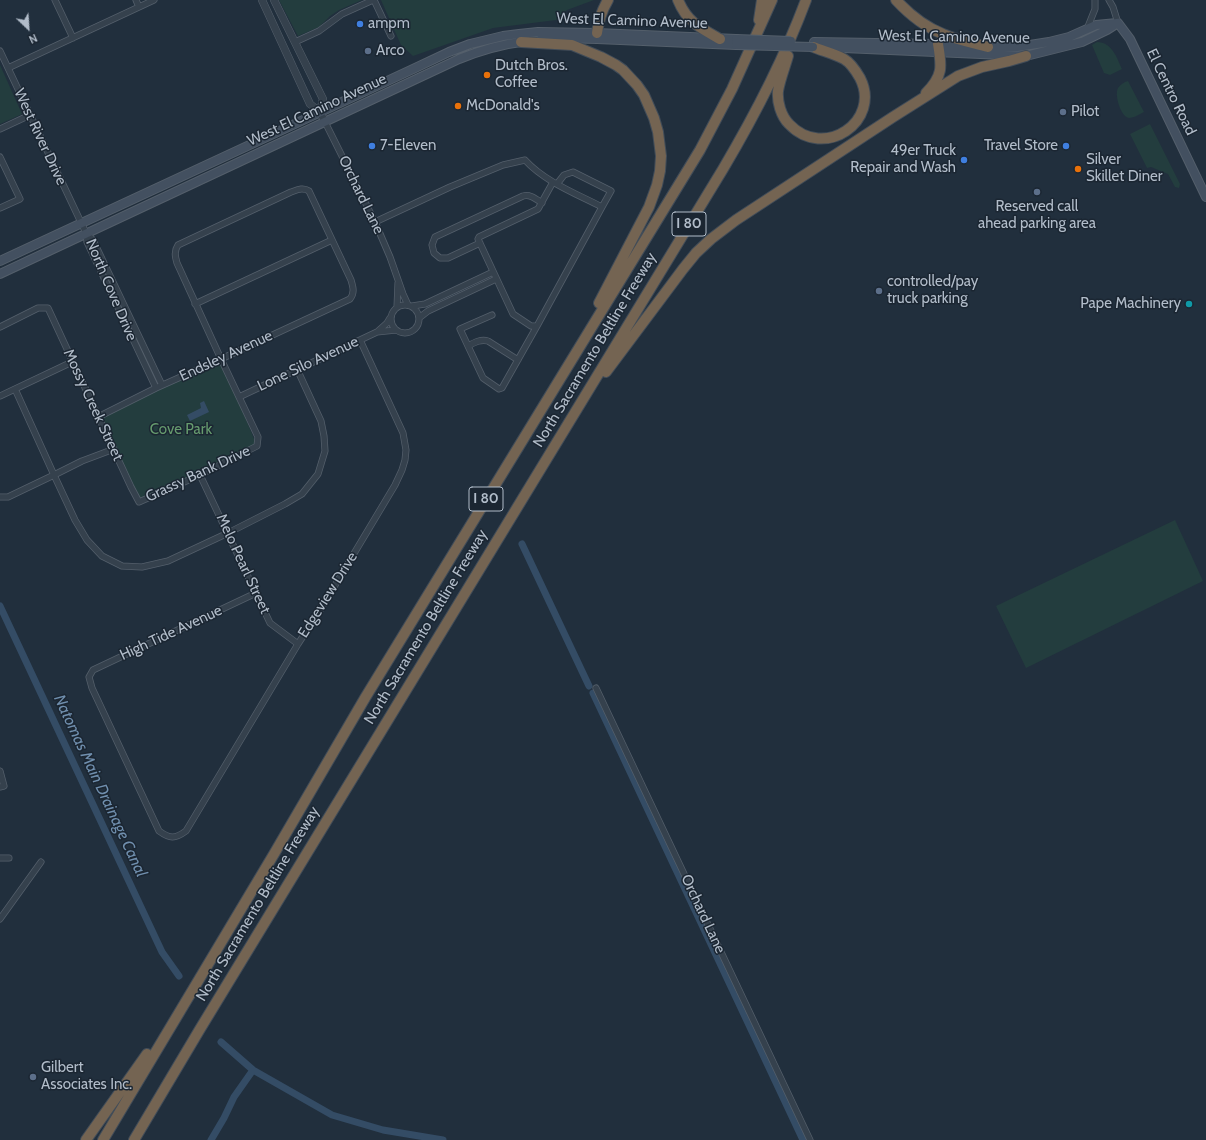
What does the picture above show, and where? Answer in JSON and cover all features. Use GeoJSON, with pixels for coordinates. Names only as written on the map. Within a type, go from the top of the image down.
{"type":"FeatureCollection","features":[{"type":"Feature","properties":{"kind":"highway"},"geometry":{"type":"LineString","coordinates":[[597,36],[599,18],[608,0]]}},
{"type":"Feature","properties":{"kind":"highway"},"geometry":{"type":"LineString","coordinates":[[678,0],[685,14],[695,24],[720,38]]}},
{"type":"Feature","properties":{"kind":"highway"},"geometry":{"type":"LineString","coordinates":[[757,33],[762,0]]}},
{"type":"Feature","properties":{"kind":"highway","name":"North Sacramento Beltline Freeway"},"geometry":{"type":"LineString","coordinates":[[103,1140],[365,698],[700,150],[732,90],[772,0]]}},
{"type":"Feature","properties":{"kind":"highway","name":"North Sacramento Beltline Freeway"},"geometry":{"type":"LineString","coordinates":[[134,1140],[744,133],[798,23],[806,0]]}},
{"type":"Feature","properties":{"kind":"highway"},"geometry":{"type":"LineString","coordinates":[[896,0],[921,22],[944,35],[988,47]]}},
{"type":"Feature","properties":{"kind":"highway"},"geometry":{"type":"LineString","coordinates":[[798,23],[778,91],[779,106],[785,120],[796,132],[810,138],[825,140],[840,136],[852,127],[861,114],[865,99],[863,84],[856,70],[845,60],[814,45]]}},
{"type":"Feature","properties":{"kind":"highway"},"geometry":{"type":"LineString","coordinates":[[521,42],[572,45],[601,57],[623,70],[637,85],[651,109],[658,132],[660,146],[660,171],[653,198],[557,382]]}},
{"type":"Feature","properties":{"kind":"highway"},"geometry":{"type":"LineString","coordinates":[[893,117],[932,86],[939,74],[941,62],[938,49]]}},
{"type":"Feature","properties":{"kind":"highway"},"geometry":{"type":"LineString","coordinates":[[570,420],[683,269],[711,239],[736,220],[958,76],[982,67],[1026,56]]}},
{"type":"Feature","properties":{"kind":"highway"},"geometry":{"type":"LineString","coordinates":[[86,1140],[187,999]]}},
{"type":"Feature","properties":{"kind":"main road","name":"West El Camino Avenue"},"geometry":{"type":"LineString","coordinates":[[938,49],[1017,47],[1069,37],[1096,25],[1118,23]]}},
{"type":"Feature","properties":{"kind":"main road","name":"West El Camino Avenue"},"geometry":{"type":"LineString","coordinates":[[0,261],[441,56],[470,44],[503,36],[538,32],[736,42],[938,49],[1026,56],[1082,42],[1118,23]]}},
{"type":"Feature","properties":{"kind":"main road","name":"El Centro Road"},"geometry":{"type":"LineString","coordinates":[[1118,23],[1130,39],[1206,197]]}},
{"type":"Feature","properties":{"kind":"main road","name":"West El Camino Avenue"},"geometry":{"type":"LineString","coordinates":[[0,274],[459,59],[482,50],[503,44],[554,38],[597,36],[720,38],[736,42]]}},
{"type":"Feature","properties":{"kind":"street"},"geometry":{"type":"LineString","coordinates":[[55,0],[73,38]]}},
{"type":"Feature","properties":{"kind":"street"},"geometry":{"type":"LineString","coordinates":[[136,0],[140,7]]}},
{"type":"Feature","properties":{"kind":"street"},"geometry":{"type":"LineString","coordinates":[[8,68],[154,0]]}},
{"type":"Feature","properties":{"kind":"street","name":"Orchard Lane"},"geometry":{"type":"LineString","coordinates":[[262,0],[310,104],[320,112],[375,222],[390,257],[398,281],[410,305]]}},
{"type":"Feature","properties":{"kind":"street","name":"Orchard Lane"},"geometry":{"type":"LineString","coordinates":[[274,0],[323,99],[320,112]]}},
{"type":"Feature","properties":{"kind":"street"},"geometry":{"type":"LineString","coordinates":[[295,42],[319,31],[342,14],[374,0],[391,36]]}},
{"type":"Feature","properties":{"kind":"street"},"geometry":{"type":"LineString","coordinates":[[1087,29],[1095,9],[1095,0]]}},
{"type":"Feature","properties":{"kind":"street","name":"El Centro Road"},"geometry":{"type":"LineString","coordinates":[[1109,0],[1118,23]]}},
{"type":"Feature","properties":{"kind":"street","name":"West River Drive"},"geometry":{"type":"LineString","coordinates":[[0,51],[86,234]]}},
{"type":"Feature","properties":{"kind":"street"},"geometry":{"type":"LineString","coordinates":[[0,129],[30,115]]}},
{"type":"Feature","properties":{"kind":"street"},"geometry":{"type":"LineString","coordinates":[[0,157],[20,198],[0,208]]}},
{"type":"Feature","properties":{"kind":"street"},"geometry":{"type":"LineString","coordinates":[[375,222],[450,187],[503,165],[525,160],[536,172],[602,207]]}},
{"type":"Feature","properties":{"kind":"street"},"geometry":{"type":"LineString","coordinates":[[492,315],[460,329],[483,378],[499,389],[502,388],[518,360],[537,326],[611,191],[573,172],[564,175],[555,183],[538,209],[478,239],[513,314],[532,326],[537,326]]}},
{"type":"Feature","properties":{"kind":"street"},"geometry":{"type":"LineString","coordinates":[[195,304],[332,240],[309,191],[306,189],[301,189],[291,192],[178,245],[176,249],[175,255],[177,262],[195,304],[239,397]]}},
{"type":"Feature","properties":{"kind":"street"},"geometry":{"type":"LineString","coordinates":[[480,243],[448,258],[440,258],[434,253],[432,245],[435,237],[523,196],[527,195],[542,203]]}},
{"type":"Feature","properties":{"kind":"street","name":"North Cove Drive"},"geometry":{"type":"LineString","coordinates":[[86,234],[93,240],[107,268],[162,386]]}},
{"type":"Feature","properties":{"kind":"street","name":"North Cove Drive"},"geometry":{"type":"LineString","coordinates":[[86,234],[87,242],[156,388]]}},
{"type":"Feature","properties":{"kind":"street","name":"Endsley Avenue"},"geometry":{"type":"LineString","coordinates":[[98,416],[350,298],[353,289],[351,280],[332,240]]}},
{"type":"Feature","properties":{"kind":"street"},"geometry":{"type":"LineString","coordinates":[[410,305],[418,313],[419,318],[417,327],[410,333],[400,333],[396,330],[390,318],[397,306],[403,304],[425,304],[493,272]]}},
{"type":"Feature","properties":{"kind":"street"},"geometry":{"type":"LineString","coordinates":[[419,318],[428,311],[496,279]]}},
{"type":"Feature","properties":{"kind":"street","name":"Orchard Lane"},"geometry":{"type":"LineString","coordinates":[[397,306],[398,281]]}},
{"type":"Feature","properties":{"kind":"street","name":"Mossy Creek Street"},"geometry":{"type":"LineString","coordinates":[[0,327],[38,308],[48,308],[72,362],[139,502]]}},
{"type":"Feature","properties":{"kind":"street","name":"Lone Silo Avenue"},"geometry":{"type":"LineString","coordinates":[[239,397],[377,332],[387,323],[390,318]]}},
{"type":"Feature","properties":{"kind":"street","name":"Lone Silo Avenue"},"geometry":{"type":"LineString","coordinates":[[377,332],[396,330]]}},
{"type":"Feature","properties":{"kind":"street","name":"Edgeview Drive"},"geometry":{"type":"LineString","coordinates":[[177,837],[186,831],[390,494],[402,470],[406,450],[403,433],[360,340]]}},
{"type":"Feature","properties":{"kind":"street"},"geometry":{"type":"LineString","coordinates":[[468,346],[484,340],[488,341],[518,360]]}},
{"type":"Feature","properties":{"kind":"street"},"geometry":{"type":"LineString","coordinates":[[0,396],[72,362]]}},
{"type":"Feature","properties":{"kind":"street"},"geometry":{"type":"LineString","coordinates":[[15,389],[75,520],[86,540],[102,556],[122,566],[142,567],[168,561],[285,504],[302,494],[318,474],[324,451],[324,436],[321,421],[297,369]]}},
{"type":"Feature","properties":{"kind":"street","name":"Grassy Bank Drive"},"geometry":{"type":"LineString","coordinates":[[139,502],[257,446],[258,437],[239,397]]}},
{"type":"Feature","properties":{"kind":"street"},"geometry":{"type":"LineString","coordinates":[[1,498],[8,497],[82,461],[114,449]]}},
{"type":"Feature","properties":{"kind":"street","name":"Melo Pearl Street"},"geometry":{"type":"LineString","coordinates":[[200,474],[270,623],[298,644]]}},
{"type":"Feature","properties":{"kind":"street","name":"High Tide Avenue"},"geometry":{"type":"LineString","coordinates":[[177,837],[166,837],[159,831],[92,688],[89,677],[93,670],[256,593]]}},
{"type":"Feature","properties":{"kind":"street","name":"Orchard Lane"},"geometry":{"type":"LineString","coordinates":[[596,688],[810,1140]]}},
{"type":"Feature","properties":{"kind":"street"},"geometry":{"type":"LineString","coordinates":[[0,771],[4,786],[0,787]]}},
{"type":"Feature","properties":{"kind":"street"},"geometry":{"type":"LineString","coordinates":[[0,858],[9,858]]}},
{"type":"Feature","properties":{"kind":"street"},"geometry":{"type":"LineString","coordinates":[[0,919],[41,862]]}},
{"type":"Feature","properties":{"kind":"green space"},"geometry":{"type":"Polygon","coordinates":[[[279,0],[362,0],[339,10],[330,16],[319,27],[298,36],[279,0]]]}},
{"type":"Feature","properties":{"kind":"green space"},"geometry":{"type":"Polygon","coordinates":[[[381,0],[594,0],[567,10],[556,20],[493,28],[413,56],[401,45],[381,0]]]}},
{"type":"Feature","properties":{"kind":"green space"},"geometry":{"type":"Polygon","coordinates":[[[1097,42],[1107,45],[1113,51],[1122,69],[1110,75],[1104,73],[1092,45],[1097,42]]]}},
{"type":"Feature","properties":{"kind":"green space"},"geometry":{"type":"Polygon","coordinates":[[[0,65],[22,114],[0,124],[0,65]]]}},
{"type":"Feature","properties":{"kind":"green space"},"geometry":{"type":"Polygon","coordinates":[[[1128,81],[1144,112],[1135,117],[1129,118],[1123,114],[1117,96],[1118,88],[1128,81]]]}},
{"type":"Feature","properties":{"kind":"green space"},"geometry":{"type":"Polygon","coordinates":[[[1150,124],[1180,184],[1179,188],[1175,187],[1168,174],[1151,167],[1147,168],[1130,134],[1150,124]]]}},
{"type":"Feature","properties":{"kind":"green space","name":"Cove Park"},"geometry":{"type":"Polygon","coordinates":[[[221,359],[257,446],[139,502],[98,417],[221,359]]]}},
{"type":"Feature","properties":{"kind":"green space"},"geometry":{"type":"Polygon","coordinates":[[[1175,520],[1203,581],[1026,668],[996,606],[1175,520]]]}},
{"type":"Feature","properties":{"kind":"water"},"geometry":{"type":"Polygon","coordinates":[[[204,401],[209,412],[190,421],[187,415],[201,408],[200,403],[204,401]]]}},
{"type":"Feature","properties":{"kind":"waterway"},"geometry":{"type":"LineString","coordinates":[[522,544],[589,686]]}},
{"type":"Feature","properties":{"kind":"waterway","name":"Natomas Main Drainage Canal"},"geometry":{"type":"LineString","coordinates":[[0,606],[162,952],[179,976]]}},
{"type":"Feature","properties":{"kind":"waterway"},"geometry":{"type":"LineString","coordinates":[[593,693],[803,1140]]}},
{"type":"Feature","properties":{"kind":"waterway"},"geometry":{"type":"LineString","coordinates":[[221,1042],[253,1070],[332,1115],[383,1130],[443,1140]]}},
{"type":"Feature","properties":{"kind":"waterway"},"geometry":{"type":"LineString","coordinates":[[211,1140],[234,1097],[253,1070]]}},
{"type":"Feature","properties":{"kind":"place","name":"ampm"},"geometry":{"type":"Point","coordinates":[360,24]}},
{"type":"Feature","properties":{"kind":"place","name":"Arco"},"geometry":{"type":"Point","coordinates":[368,51]}},
{"type":"Feature","properties":{"kind":"place","name":"Dutch Bros. Coffee"},"geometry":{"type":"Point","coordinates":[487,75]}},
{"type":"Feature","properties":{"kind":"place","name":"McDonald's"},"geometry":{"type":"Point","coordinates":[458,106]}},
{"type":"Feature","properties":{"kind":"place","name":"Pilot"},"geometry":{"type":"Point","coordinates":[1063,112]}},
{"type":"Feature","properties":{"kind":"place","name":"7-Eleven"},"geometry":{"type":"Point","coordinates":[372,146]}},
{"type":"Feature","properties":{"kind":"place","name":"Travel Store"},"geometry":{"type":"Point","coordinates":[1066,146]}},
{"type":"Feature","properties":{"kind":"place","name":"49er Truck Repair and Wash"},"geometry":{"type":"Point","coordinates":[964,160]}},
{"type":"Feature","properties":{"kind":"place","name":"Silver Skillet Diner"},"geometry":{"type":"Point","coordinates":[1078,169]}},
{"type":"Feature","properties":{"kind":"place","name":"Reserved call ahead parking area"},"geometry":{"type":"Point","coordinates":[1037,192]}},
{"type":"Feature","properties":{"kind":"place","name":"controlled/pay truck parking"},"geometry":{"type":"Point","coordinates":[879,291]}},
{"type":"Feature","properties":{"kind":"place","name":"Pape Machinery"},"geometry":{"type":"Point","coordinates":[1189,304]}},
{"type":"Feature","properties":{"kind":"place","name":"Gilbert Associates Inc."},"geometry":{"type":"Point","coordinates":[33,1077]}}]}
